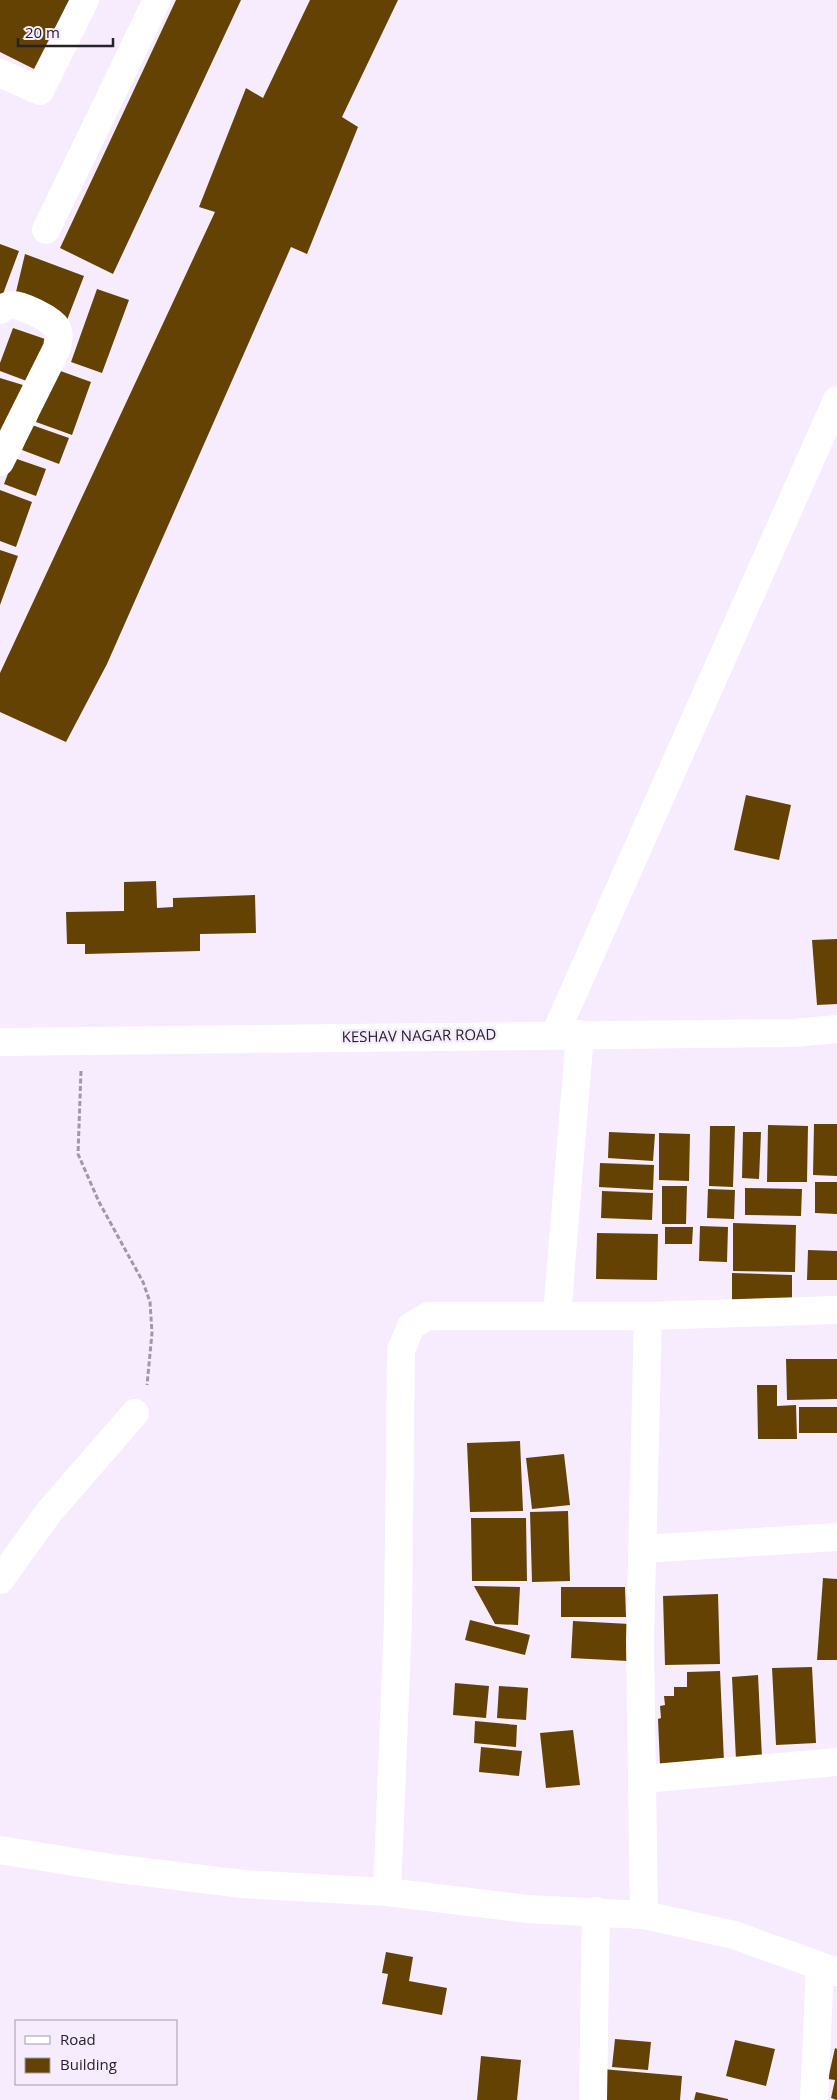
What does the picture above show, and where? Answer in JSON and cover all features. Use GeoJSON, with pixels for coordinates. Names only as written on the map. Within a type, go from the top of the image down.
{"type":"FeatureCollection","features":[{"type":"Feature","properties":{"kind":"street"},"geometry":{"type":"LineString","coordinates":[[0,72],[40,91],[85,0]]}},
{"type":"Feature","properties":{"kind":"street"},"geometry":{"type":"LineString","coordinates":[[46,230],[157,0]]}},
{"type":"Feature","properties":{"kind":"street"},"geometry":{"type":"LineString","coordinates":[[0,310],[9,305],[20,306],[49,320],[56,328],[59,337],[57,348],[0,462]]}},
{"type":"Feature","properties":{"kind":"street"},"geometry":{"type":"LineString","coordinates":[[557,1315],[567,1034],[837,400]]}},
{"type":"Feature","properties":{"kind":"street","name":"KESHAV NAGAR ROAD"},"geometry":{"type":"LineString","coordinates":[[0,1042],[794,1032],[837,1029]]}},
{"type":"Feature","properties":{"kind":"street"},"geometry":{"type":"LineString","coordinates":[[387,1892],[398,1621],[401,1350],[411,1326],[428,1316],[648,1316],[837,1310]]}},
{"type":"Feature","properties":{"kind":"street"},"geometry":{"type":"LineString","coordinates":[[644,1915],[640,1641],[648,1316]]}},
{"type":"Feature","properties":{"kind":"street"},"geometry":{"type":"LineString","coordinates":[[0,1580],[49,1512],[135,1413]]}},
{"type":"Feature","properties":{"kind":"street"},"geometry":{"type":"LineString","coordinates":[[642,1549],[837,1537]]}},
{"type":"Feature","properties":{"kind":"street"},"geometry":{"type":"LineString","coordinates":[[643,1779],[837,1762]]}},
{"type":"Feature","properties":{"kind":"street"},"geometry":{"type":"LineString","coordinates":[[0,1850],[112,1868],[243,1884],[387,1892],[527,1909],[596,1911],[644,1915],[734,1935],[828,1969],[814,2100]]}},
{"type":"Feature","properties":{"kind":"street"},"geometry":{"type":"LineString","coordinates":[[593,2100],[596,1911]]}},
{"type":"Feature","properties":{"kind":"path"},"geometry":{"type":"LineString","coordinates":[[82,1041],[78,1154],[99,1202],[143,1282],[150,1302],[152,1333],[150,1366],[147,1385],[135,1413]]}},
{"type":"Feature","properties":{"kind":"building"},"geometry":{"type":"Polygon","coordinates":[[[0,0],[69,0],[34,69],[0,52],[0,0]]]}},
{"type":"Feature","properties":{"kind":"building"},"geometry":{"type":"Polygon","coordinates":[[[176,0],[241,0],[113,274],[60,248],[176,0]]]}},
{"type":"Feature","properties":{"kind":"building"},"geometry":{"type":"Polygon","coordinates":[[[310,0],[398,0],[342,117],[358,127],[307,254],[291,247],[107,664],[66,742],[0,712],[0,673],[215,212],[199,207],[246,88],[263,98],[310,0]]]}},
{"type":"Feature","properties":{"kind":"building"},"geometry":{"type":"Polygon","coordinates":[[[0,244],[19,251],[0,302],[0,244]]]}},
{"type":"Feature","properties":{"kind":"building"},"geometry":{"type":"Polygon","coordinates":[[[25,254],[84,276],[67,320],[16,292],[25,254]]]}},
{"type":"Feature","properties":{"kind":"building"},"geometry":{"type":"Polygon","coordinates":[[[97,289],[129,300],[102,373],[71,362],[97,289]]]}},
{"type":"Feature","properties":{"kind":"building"},"geometry":{"type":"Polygon","coordinates":[[[13,328],[48,340],[32,383],[0,371],[0,363],[13,328]]]}},
{"type":"Feature","properties":{"kind":"building"},"geometry":{"type":"Polygon","coordinates":[[[55,369],[91,382],[72,435],[36,422],[55,369]]]}},
{"type":"Feature","properties":{"kind":"building"},"geometry":{"type":"Polygon","coordinates":[[[0,378],[23,385],[8,432],[0,430],[0,378]]]}},
{"type":"Feature","properties":{"kind":"building"},"geometry":{"type":"Polygon","coordinates":[[[32,425],[69,438],[59,464],[22,450],[32,425]]]}},
{"type":"Feature","properties":{"kind":"building"},"geometry":{"type":"Polygon","coordinates":[[[14,458],[46,469],[36,496],[4,484],[14,458]]]}},
{"type":"Feature","properties":{"kind":"building"},"geometry":{"type":"Polygon","coordinates":[[[0,490],[32,502],[16,547],[0,541],[0,490]]]}},
{"type":"Feature","properties":{"kind":"building"},"geometry":{"type":"Polygon","coordinates":[[[0,550],[18,556],[0,605],[0,550]]]}},
{"type":"Feature","properties":{"kind":"building"},"geometry":{"type":"Polygon","coordinates":[[[746,795],[791,805],[779,860],[734,850],[746,795]]]}},
{"type":"Feature","properties":{"kind":"building"},"geometry":{"type":"Polygon","coordinates":[[[156,881],[157,908],[173,907],[173,898],[255,895],[256,933],[200,934],[200,951],[85,954],[85,944],[67,944],[66,912],[124,911],[124,882],[156,881]]]}},
{"type":"Feature","properties":{"kind":"building"},"geometry":{"type":"Polygon","coordinates":[[[837,939],[837,1004],[817,1005],[812,940],[837,939]]]}},
{"type":"Feature","properties":{"kind":"building"},"geometry":{"type":"Polygon","coordinates":[[[814,1124],[837,1124],[837,1176],[813,1175],[814,1124]]]}},
{"type":"Feature","properties":{"kind":"building"},"geometry":{"type":"Polygon","coordinates":[[[768,1125],[808,1126],[807,1182],[767,1182],[768,1125]]]}},
{"type":"Feature","properties":{"kind":"building"},"geometry":{"type":"Polygon","coordinates":[[[710,1126],[735,1126],[733,1187],[709,1186],[710,1126]]]}},
{"type":"Feature","properties":{"kind":"building"},"geometry":{"type":"Polygon","coordinates":[[[609,1132],[655,1134],[653,1161],[608,1158],[609,1132]]]}},
{"type":"Feature","properties":{"kind":"building"},"geometry":{"type":"Polygon","coordinates":[[[743,1132],[761,1132],[759,1179],[742,1178],[743,1132]]]}},
{"type":"Feature","properties":{"kind":"building"},"geometry":{"type":"Polygon","coordinates":[[[659,1133],[690,1134],[689,1181],[659,1180],[659,1133]]]}},
{"type":"Feature","properties":{"kind":"building"},"geometry":{"type":"Polygon","coordinates":[[[600,1163],[654,1165],[653,1190],[599,1187],[600,1163]]]}},
{"type":"Feature","properties":{"kind":"building"},"geometry":{"type":"Polygon","coordinates":[[[815,1182],[837,1182],[837,1214],[815,1213],[815,1182]]]}},
{"type":"Feature","properties":{"kind":"building"},"geometry":{"type":"Polygon","coordinates":[[[662,1186],[687,1186],[686,1224],[662,1224],[662,1186]]]}},
{"type":"Feature","properties":{"kind":"building"},"geometry":{"type":"Polygon","coordinates":[[[745,1188],[802,1189],[801,1216],[745,1215],[745,1188]]]}},
{"type":"Feature","properties":{"kind":"building"},"geometry":{"type":"Polygon","coordinates":[[[708,1189],[735,1190],[734,1219],[707,1218],[708,1189]]]}},
{"type":"Feature","properties":{"kind":"building"},"geometry":{"type":"Polygon","coordinates":[[[602,1191],[653,1193],[652,1220],[601,1218],[602,1191]]]}},
{"type":"Feature","properties":{"kind":"building"},"geometry":{"type":"Polygon","coordinates":[[[733,1223],[796,1225],[795,1272],[733,1271],[733,1223]]]}},
{"type":"Feature","properties":{"kind":"building"},"geometry":{"type":"Polygon","coordinates":[[[700,1226],[728,1227],[727,1262],[699,1261],[700,1226]]]}},
{"type":"Feature","properties":{"kind":"building"},"geometry":{"type":"Polygon","coordinates":[[[665,1227],[693,1227],[692,1244],[665,1244],[665,1227]]]}},
{"type":"Feature","properties":{"kind":"building"},"geometry":{"type":"Polygon","coordinates":[[[597,1233],[658,1234],[657,1280],[596,1279],[597,1233]]]}},
{"type":"Feature","properties":{"kind":"building"},"geometry":{"type":"Polygon","coordinates":[[[808,1250],[837,1251],[837,1280],[807,1280],[808,1250]]]}},
{"type":"Feature","properties":{"kind":"building"},"geometry":{"type":"Polygon","coordinates":[[[732,1273],[792,1275],[792,1308],[732,1307],[732,1273]]]}},
{"type":"Feature","properties":{"kind":"building"},"geometry":{"type":"Polygon","coordinates":[[[786,1359],[837,1359],[837,1399],[787,1400],[786,1359]]]}},
{"type":"Feature","properties":{"kind":"building"},"geometry":{"type":"Polygon","coordinates":[[[757,1385],[777,1385],[777,1406],[796,1405],[797,1439],[758,1439],[757,1385]]]}},
{"type":"Feature","properties":{"kind":"building"},"geometry":{"type":"Polygon","coordinates":[[[799,1407],[837,1407],[837,1433],[799,1433],[799,1407]]]}},
{"type":"Feature","properties":{"kind":"building"},"geometry":{"type":"Polygon","coordinates":[[[520,1441],[523,1511],[470,1512],[467,1443],[520,1441]]]}},
{"type":"Feature","properties":{"kind":"building"},"geometry":{"type":"Polygon","coordinates":[[[564,1454],[570,1505],[532,1509],[526,1458],[564,1454]]]}},
{"type":"Feature","properties":{"kind":"building"},"geometry":{"type":"Polygon","coordinates":[[[568,1511],[570,1581],[532,1582],[530,1512],[568,1511]]]}},
{"type":"Feature","properties":{"kind":"building"},"geometry":{"type":"Polygon","coordinates":[[[471,1518],[526,1518],[527,1581],[472,1581],[471,1518]]]}},
{"type":"Feature","properties":{"kind":"building"},"geometry":{"type":"Polygon","coordinates":[[[823,1578],[837,1579],[837,1660],[817,1660],[823,1578]]]}},
{"type":"Feature","properties":{"kind":"building"},"geometry":{"type":"Polygon","coordinates":[[[474,1586],[520,1587],[518,1625],[495,1624],[474,1586]]]}},
{"type":"Feature","properties":{"kind":"building"},"geometry":{"type":"Polygon","coordinates":[[[561,1587],[625,1587],[626,1617],[561,1617],[561,1587]]]}},
{"type":"Feature","properties":{"kind":"building"},"geometry":{"type":"Polygon","coordinates":[[[718,1594],[720,1664],[665,1665],[663,1596],[718,1594]]]}},
{"type":"Feature","properties":{"kind":"building"},"geometry":{"type":"Polygon","coordinates":[[[470,1620],[530,1635],[525,1655],[465,1640],[470,1620]]]}},
{"type":"Feature","properties":{"kind":"building"},"geometry":{"type":"Polygon","coordinates":[[[573,1621],[630,1624],[628,1661],[571,1658],[573,1621]]]}},
{"type":"Feature","properties":{"kind":"building"},"geometry":{"type":"Polygon","coordinates":[[[812,1667],[816,1743],[776,1745],[772,1668],[812,1667]]]}},
{"type":"Feature","properties":{"kind":"building"},"geometry":{"type":"Polygon","coordinates":[[[720,1671],[724,1762],[660,1765],[658,1719],[661,1718],[660,1706],[665,1705],[664,1696],[674,1696],[674,1687],[687,1687],[687,1672],[720,1671]]]}},
{"type":"Feature","properties":{"kind":"building"},"geometry":{"type":"Polygon","coordinates":[[[758,1675],[762,1758],[736,1760],[732,1677],[758,1675]]]}},
{"type":"Feature","properties":{"kind":"building"},"geometry":{"type":"Polygon","coordinates":[[[455,1683],[489,1686],[486,1718],[453,1715],[455,1683]]]}},
{"type":"Feature","properties":{"kind":"building"},"geometry":{"type":"Polygon","coordinates":[[[499,1686],[528,1688],[526,1720],[497,1718],[499,1686]]]}},
{"type":"Feature","properties":{"kind":"building"},"geometry":{"type":"Polygon","coordinates":[[[475,1721],[517,1725],[516,1747],[474,1743],[475,1721]]]}},
{"type":"Feature","properties":{"kind":"building"},"geometry":{"type":"Polygon","coordinates":[[[573,1730],[580,1785],[546,1788],[540,1733],[573,1730]]]}},
{"type":"Feature","properties":{"kind":"building"},"geometry":{"type":"Polygon","coordinates":[[[481,1747],[522,1751],[519,1776],[479,1772],[481,1747]]]}},
{"type":"Feature","properties":{"kind":"building"},"geometry":{"type":"Polygon","coordinates":[[[386,1952],[413,1957],[409,1981],[447,1988],[442,2015],[382,2004],[388,1974],[382,1973],[386,1952]]]}},
{"type":"Feature","properties":{"kind":"building"},"geometry":{"type":"Polygon","coordinates":[[[615,2039],[651,2042],[648,2070],[612,2067],[615,2039]]]}},
{"type":"Feature","properties":{"kind":"building"},"geometry":{"type":"Polygon","coordinates":[[[735,2040],[775,2049],[766,2086],[726,2076],[735,2040]]]}},
{"type":"Feature","properties":{"kind":"building"},"geometry":{"type":"Polygon","coordinates":[[[835,2048],[837,2049],[837,2100],[831,2098],[835,2080],[828,2079],[835,2048]]]}},
{"type":"Feature","properties":{"kind":"building"},"geometry":{"type":"Polygon","coordinates":[[[481,2056],[521,2060],[517,2100],[477,2100],[481,2056]]]}},
{"type":"Feature","properties":{"kind":"building"},"geometry":{"type":"Polygon","coordinates":[[[602,2069],[682,2076],[680,2100],[600,2100],[602,2069]]]}},
{"type":"Feature","properties":{"kind":"building"},"geometry":{"type":"Polygon","coordinates":[[[696,2092],[728,2099],[728,2100],[694,2100],[696,2092]]]}}]}
